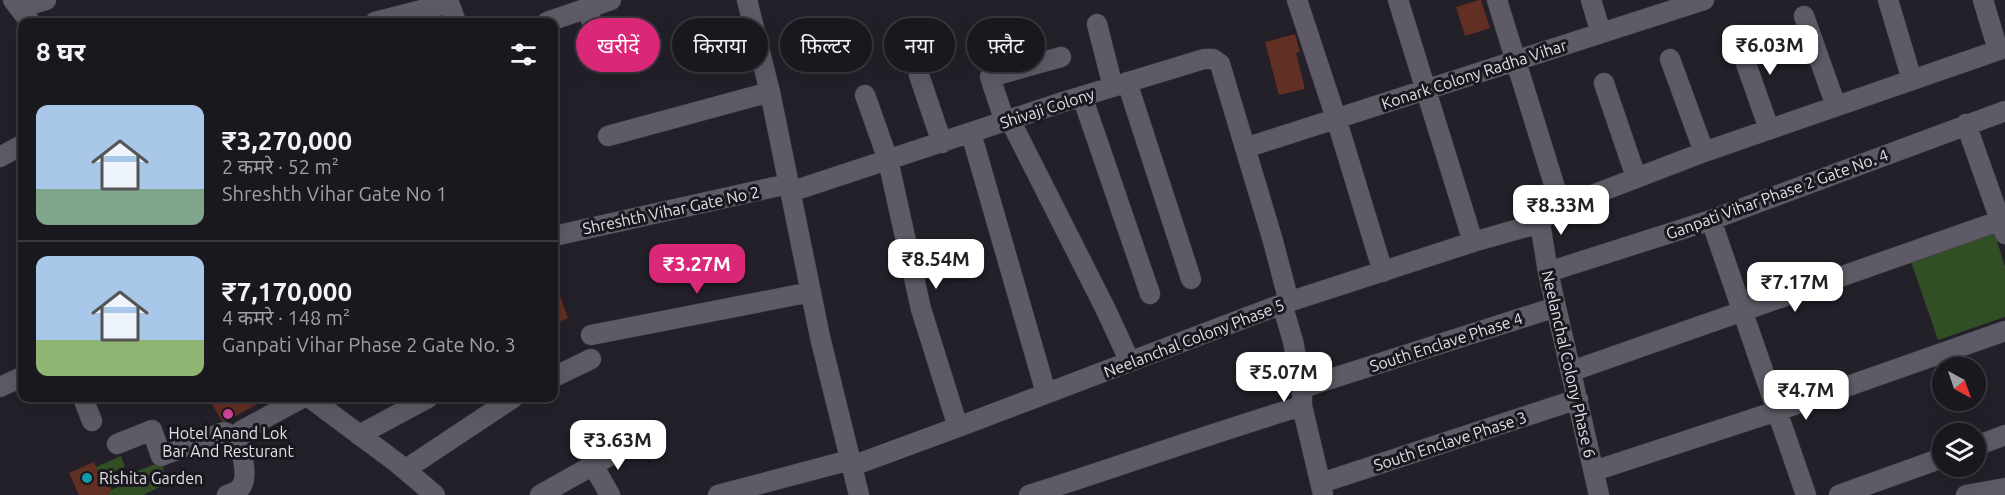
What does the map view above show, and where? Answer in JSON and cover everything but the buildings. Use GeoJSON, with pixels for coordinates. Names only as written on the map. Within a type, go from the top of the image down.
{"type":"FeatureCollection","features":[{"type":"Feature","properties":{"kind":"street"},"geometry":{"type":"LineString","coordinates":[[21,10],[46,0]]}},
{"type":"Feature","properties":{"kind":"street"},"geometry":{"type":"LineString","coordinates":[[558,18],[611,0]]}},
{"type":"Feature","properties":{"kind":"street"},"geometry":{"type":"LineString","coordinates":[[747,0],[752,18]]}},
{"type":"Feature","properties":{"kind":"street"},"geometry":{"type":"LineString","coordinates":[[1297,0],[1383,272]]}},
{"type":"Feature","properties":{"kind":"street"},"geometry":{"type":"LineString","coordinates":[[1398,0],[1473,242]]}},
{"type":"Feature","properties":{"kind":"street"},"geometry":{"type":"LineString","coordinates":[[1497,0],[1561,207]]}},
{"type":"Feature","properties":{"kind":"street"},"geometry":{"type":"LineString","coordinates":[[1591,0],[1601,33]]}},
{"type":"Feature","properties":{"kind":"street","name":"Konark Colony Radha Vihar"},"geometry":{"type":"LineString","coordinates":[[1245,148],[1601,33],[1652,8],[1704,0]]}},
{"type":"Feature","properties":{"kind":"street"},"geometry":{"type":"LineString","coordinates":[[1888,0],[1912,80]]}},
{"type":"Feature","properties":{"kind":"street"},"geometry":{"type":"LineString","coordinates":[[1540,223],[1548,214],[1561,207],[1636,177],[2002,49],[1983,0]]}},
{"type":"Feature","properties":{"kind":"street"},"geometry":{"type":"LineString","coordinates":[[389,18],[449,1],[455,18]]}},
{"type":"Feature","properties":{"kind":"street"},"geometry":{"type":"LineString","coordinates":[[587,8],[590,18]]}},
{"type":"Feature","properties":{"kind":"street"},"geometry":{"type":"LineString","coordinates":[[1804,16],[1836,106]]}},
{"type":"Feature","properties":{"kind":"street"},"geometry":{"type":"LineString","coordinates":[[1097,24],[1191,279]]}},
{"type":"Feature","properties":{"kind":"street"},"geometry":{"type":"LineString","coordinates":[[1736,35],[1769,129]]}},
{"type":"Feature","properties":{"kind":"street"},"geometry":{"type":"LineString","coordinates":[[1061,57],[990,77],[1007,121],[1106,310],[1130,362]]}},
{"type":"Feature","properties":{"kind":"street","name":"Shivaji Colony"},"geometry":{"type":"LineString","coordinates":[[789,188],[888,160],[1082,96],[1204,59],[1213,59],[1220,64],[1245,148]]}},
{"type":"Feature","properties":{"kind":"street"},"geometry":{"type":"LineString","coordinates":[[1670,59],[1704,152]]}},
{"type":"Feature","properties":{"kind":"street"},"geometry":{"type":"LineString","coordinates":[[765,72],[811,292],[859,495]]}},
{"type":"Feature","properties":{"kind":"street"},"geometry":{"type":"LineString","coordinates":[[919,75],[942,143]]}},
{"type":"Feature","properties":{"kind":"street"},"geometry":{"type":"LineString","coordinates":[[1604,82],[1636,177]]}},
{"type":"Feature","properties":{"kind":"street"},"geometry":{"type":"LineString","coordinates":[[608,136],[770,92]]}},
{"type":"Feature","properties":{"kind":"street"},"geometry":{"type":"LineString","coordinates":[[865,96],[888,160],[921,309],[958,427]]}},
{"type":"Feature","properties":{"kind":"street"},"geometry":{"type":"LineString","coordinates":[[1082,96],[1150,294]]}},
{"type":"Feature","properties":{"kind":"street","name":"Ganpati Vihar Phase 2 Gate No. 4"},"geometry":{"type":"LineString","coordinates":[[1548,272],[1711,220],[2005,111]]}},
{"type":"Feature","properties":{"kind":"street"},"geometry":{"type":"LineString","coordinates":[[1572,371],[1742,313],[1892,257],[2004,224],[1966,124]]}},
{"type":"Feature","properties":{"kind":"street"},"geometry":{"type":"LineString","coordinates":[[971,133],[1046,393]]}},
{"type":"Feature","properties":{"kind":"street"},"geometry":{"type":"LineString","coordinates":[[0,157],[18,147]]}},
{"type":"Feature","properties":{"kind":"street"},"geometry":{"type":"LineString","coordinates":[[1245,148],[1273,241],[1286,303],[1318,491]]}},
{"type":"Feature","properties":{"kind":"street","name":"Shreshth Vihar Gate No 2"},"geometry":{"type":"LineString","coordinates":[[558,235],[789,188]]}},
{"type":"Feature","properties":{"kind":"street"},"geometry":{"type":"LineString","coordinates":[[1711,220],[1806,495]]}},
{"type":"Feature","properties":{"kind":"street","name":"Neelanchal Colony Phase 5"},"geometry":{"type":"LineString","coordinates":[[718,495],[851,463],[958,427],[1286,303],[1473,242],[1540,223]]}},
{"type":"Feature","properties":{"kind":"street","name":"Neelanchal Colony Phase 6"},"geometry":{"type":"LineString","coordinates":[[1540,223],[1548,272],[1572,371],[1597,494]]}},
{"type":"Feature","properties":{"kind":"street"},"geometry":{"type":"LineString","coordinates":[[591,335],[811,292]]}},
{"type":"Feature","properties":{"kind":"street","name":"South Enclave Phase 4"},"geometry":{"type":"LineString","coordinates":[[1029,495],[1216,432],[1302,397],[1556,307]]}},
{"type":"Feature","properties":{"kind":"street"},"geometry":{"type":"LineString","coordinates":[[1594,471],[1777,411],[2005,331]]}},
{"type":"Feature","properties":{"kind":"street"},"geometry":{"type":"LineString","coordinates":[[558,375],[591,359]]}},
{"type":"Feature","properties":{"kind":"street"},"geometry":{"type":"LineString","coordinates":[[0,387],[18,379]]}},
{"type":"Feature","properties":{"kind":"street","name":"South Enclave Phase 3"},"geometry":{"type":"LineString","coordinates":[[1318,491],[1578,399]]}},
{"type":"Feature","properties":{"kind":"street"},"geometry":{"type":"LineString","coordinates":[[85,402],[92,421]]}},
{"type":"Feature","properties":{"kind":"street"},"geometry":{"type":"LineString","coordinates":[[237,437],[241,431],[295,402]]}},
{"type":"Feature","properties":{"kind":"street"},"geometry":{"type":"LineString","coordinates":[[315,402],[406,469],[435,495]]}},
{"type":"Feature","properties":{"kind":"street"},"geometry":{"type":"LineString","coordinates":[[358,435],[420,402]]}},
{"type":"Feature","properties":{"kind":"street"},"geometry":{"type":"LineString","coordinates":[[406,469],[507,402]]}},
{"type":"Feature","properties":{"kind":"street"},"geometry":{"type":"LineString","coordinates":[[117,444],[152,430],[161,456],[225,432],[237,437]]}},
{"type":"Feature","properties":{"kind":"street"},"geometry":{"type":"LineString","coordinates":[[1986,442],[2005,435]]}},
{"type":"Feature","properties":{"kind":"street"},"geometry":{"type":"LineString","coordinates":[[227,495],[239,490],[244,483],[243,457],[237,437]]}},
{"type":"Feature","properties":{"kind":"street"},"geometry":{"type":"LineString","coordinates":[[540,495],[636,441]]}},
{"type":"Feature","properties":{"kind":"street"},"geometry":{"type":"LineString","coordinates":[[1839,495],[1932,462]]}},
{"type":"Feature","properties":{"kind":"street"},"geometry":{"type":"LineString","coordinates":[[593,465],[610,495]]}},
{"type":"Feature","properties":{"kind":"street"},"geometry":{"type":"LineString","coordinates":[[1966,495],[1995,491]]}},
{"type":"Feature","properties":{"kind":"green space"},"geometry":{"type":"Polygon","coordinates":[[[1994,232],[2005,266],[2005,317],[1938,340],[1911,262],[1994,232]]]}},
{"type":"Feature","properties":{"kind":"green space"},"geometry":{"type":"Polygon","coordinates":[[[121,456],[125,467],[100,477],[96,467],[121,456]]]}},
{"type":"Feature","properties":{"kind":"green space"},"geometry":{"type":"Polygon","coordinates":[[[161,462],[168,483],[143,495],[108,495],[111,490],[132,481],[129,474],[161,462]]]}},
{"type":"Feature","properties":{"kind":"place","name":"Hotel Anand Lok Bar And Resturant"},"geometry":{"type":"Point","coordinates":[228,414]}},
{"type":"Feature","properties":{"kind":"place","name":"Rishita Garden"},"geometry":{"type":"Point","coordinates":[87,478]}}]}
